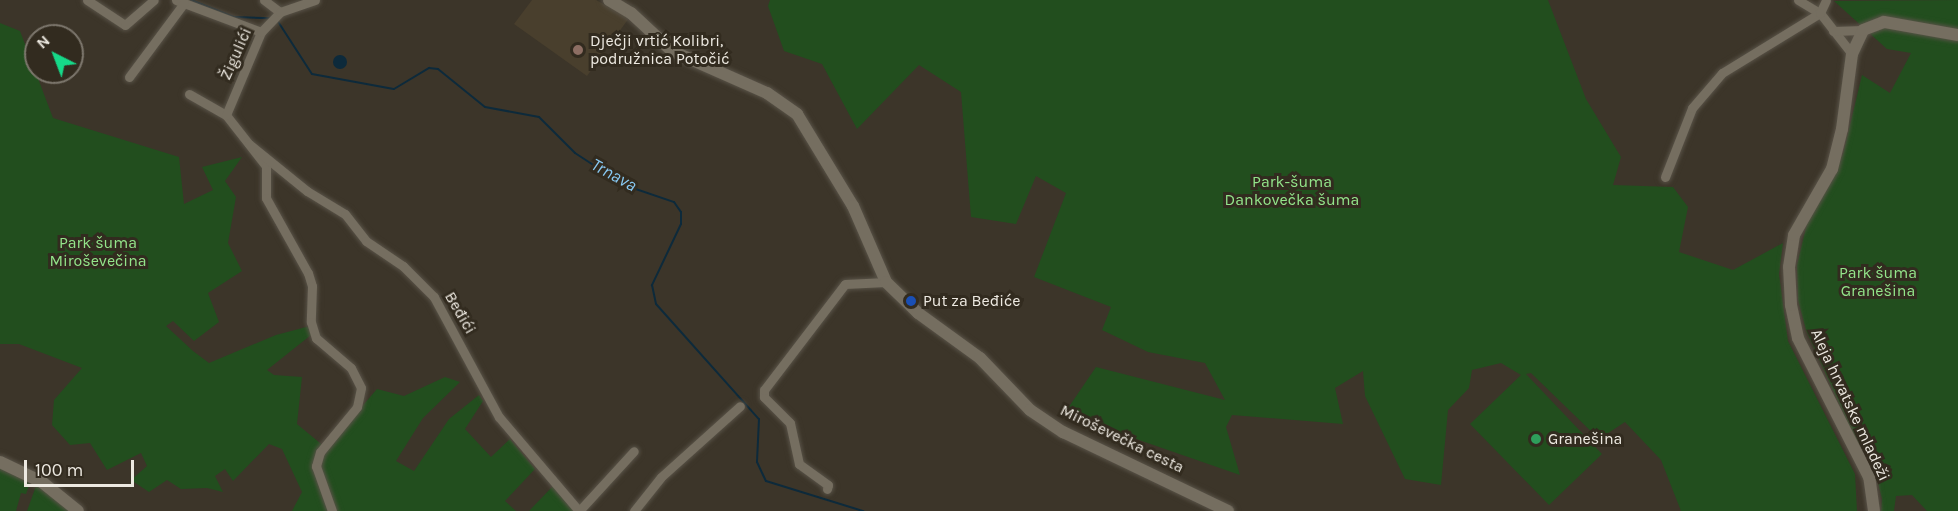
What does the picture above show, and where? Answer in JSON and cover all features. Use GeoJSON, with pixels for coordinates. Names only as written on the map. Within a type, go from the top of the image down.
{"type":"FeatureCollection","features":[{"type":"Feature","properties":{"kind":"main road","name":"Miroševečka cesta"},"geometry":{"type":"LineString","coordinates":[[609,0],[631,14],[672,51],[767,93],[797,114],[853,206],[886,282],[918,313],[980,358],[1038,415],[1063,432],[1228,511]]}},
{"type":"Feature","properties":{"kind":"main road"},"geometry":{"type":"LineString","coordinates":[[1863,30],[1884,22],[1958,35]]}},
{"type":"Feature","properties":{"kind":"main road","name":"Aleja hrvatske mladeži"},"geometry":{"type":"LineString","coordinates":[[1863,30],[1852,54],[1842,129],[1832,169],[1794,235],[1790,286],[1798,338],[1869,477],[1874,511]]}},
{"type":"Feature","properties":{"kind":"main road"},"geometry":{"type":"LineString","coordinates":[[0,462],[42,482],[78,511]]}},
{"type":"Feature","properties":{"kind":"street"},"geometry":{"type":"LineString","coordinates":[[87,0],[125,25],[154,0]]}},
{"type":"Feature","properties":{"kind":"street"},"geometry":{"type":"LineString","coordinates":[[264,0],[277,16]]}},
{"type":"Feature","properties":{"kind":"street","name":"Žigulići"},"geometry":{"type":"LineString","coordinates":[[226,115],[261,32],[277,16],[315,0]]}},
{"type":"Feature","properties":{"kind":"street"},"geometry":{"type":"LineString","coordinates":[[1798,0],[1820,13],[1852,54]]}},
{"type":"Feature","properties":{"kind":"street"},"geometry":{"type":"LineString","coordinates":[[1665,177],[1692,108],[1722,73],[1820,13],[1826,0]]}},
{"type":"Feature","properties":{"kind":"street"},"geometry":{"type":"LineString","coordinates":[[129,77],[180,2],[261,32]]}},
{"type":"Feature","properties":{"kind":"street"},"geometry":{"type":"LineString","coordinates":[[1833,31],[1863,30]]}},
{"type":"Feature","properties":{"kind":"street"},"geometry":{"type":"LineString","coordinates":[[189,94],[226,115],[266,166],[266,198],[308,273],[312,286],[310,322],[316,338],[324,349],[351,368],[361,388],[357,407],[320,452],[316,466],[332,511]]}},
{"type":"Feature","properties":{"kind":"street","name":"Beđići"},"geometry":{"type":"LineString","coordinates":[[249,144],[307,191],[345,214],[366,241],[404,266],[434,297],[499,417],[579,511]]}},
{"type":"Feature","properties":{"kind":"street"},"geometry":{"type":"LineString","coordinates":[[826,489],[828,485],[799,464],[790,423],[764,398],[764,390],[845,284],[886,282]]}},
{"type":"Feature","properties":{"kind":"street"},"geometry":{"type":"LineString","coordinates":[[634,511],[662,477],[740,406]]}},
{"type":"Feature","properties":{"kind":"street"},"geometry":{"type":"LineString","coordinates":[[579,511],[634,451]]}},
{"type":"Feature","properties":{"kind":"shaded area","name":"Dječji vrtić Kolibri, podružnica Potočić"},"geometry":{"type":"Polygon","coordinates":[[[532,0],[596,0],[629,18],[587,76],[514,24],[532,0]]]}},
{"type":"Feature","properties":{"kind":"green space","name":"Park-šuma Dankovečka šuma"},"geometry":{"type":"Polygon","coordinates":[[[770,0],[1548,0],[1586,99],[1621,157],[1613,185],[1673,187],[1688,207],[1679,252],[1733,270],[1783,243],[1779,274],[1788,341],[1855,474],[1857,511],[1681,511],[1661,460],[1625,422],[1599,439],[1531,373],[1526,374],[1602,454],[1549,505],[1470,424],[1521,375],[1501,363],[1472,370],[1469,388],[1448,410],[1441,485],[1405,479],[1365,396],[1363,371],[1335,388],[1343,424],[1232,415],[1226,427],[1240,475],[1064,414],[1096,367],[1225,400],[1205,363],[1148,352],[1102,330],[1111,307],[1034,277],[1066,193],[1036,176],[1016,224],[971,217],[961,92],[919,65],[857,129],[822,64],[784,51],[768,6],[770,0]]]}},
{"type":"Feature","properties":{"kind":"green space","name":"Park šuma Granešina"},"geometry":{"type":"Polygon","coordinates":[[[1958,0],[1958,511],[1927,511],[1912,495],[1896,496],[1894,511],[1881,511],[1882,499],[1875,471],[1850,428],[1806,330],[1798,300],[1797,265],[1808,219],[1843,154],[1862,75],[1890,93],[1911,53],[1887,49],[1834,1],[1958,0]]]}},
{"type":"Feature","properties":{"kind":"green space","name":"Park šuma Miroševečina"},"geometry":{"type":"Polygon","coordinates":[[[0,23],[20,31],[24,42],[24,84],[40,84],[53,118],[179,157],[184,204],[213,190],[202,167],[242,157],[225,181],[236,197],[228,243],[242,271],[208,293],[219,322],[194,341],[173,321],[166,326],[193,351],[209,363],[276,335],[310,326],[311,335],[267,370],[274,375],[302,377],[297,424],[326,448],[377,389],[404,396],[445,377],[460,382],[423,418],[396,461],[414,471],[449,419],[479,395],[483,401],[465,429],[491,457],[510,439],[535,469],[505,501],[516,511],[292,511],[302,492],[282,449],[269,444],[233,481],[225,469],[215,476],[223,492],[207,488],[181,489],[167,480],[149,492],[131,480],[147,466],[141,453],[107,470],[90,443],[70,445],[52,425],[54,400],[82,368],[19,344],[0,344],[0,23]]]}},
{"type":"Feature","properties":{"kind":"green space"},"geometry":{"type":"Polygon","coordinates":[[[0,468],[30,483],[26,494],[21,493],[16,511],[0,511],[0,468]]]}},
{"type":"Feature","properties":{"kind":"green space"},"geometry":{"type":"Polygon","coordinates":[[[36,486],[39,487],[73,511],[27,511],[36,486]]]}},
{"type":"Feature","properties":{"kind":"green space"},"geometry":{"type":"Polygon","coordinates":[[[553,486],[574,511],[529,511],[553,486]]]}},
{"type":"Feature","properties":{"kind":"water"},"geometry":{"type":"Polygon","coordinates":[[[340,55],[345,57],[347,62],[345,67],[340,69],[335,67],[333,62],[335,57],[340,55]]]}},
{"type":"Feature","properties":{"kind":"waterway","name":"Trnava"},"geometry":{"type":"LineString","coordinates":[[191,0],[234,17],[271,18]]}},
{"type":"Feature","properties":{"kind":"waterway","name":"Trnava"},"geometry":{"type":"LineString","coordinates":[[277,20],[312,74],[394,89],[429,68],[438,69],[485,107],[539,117],[575,153],[624,185],[674,202],[681,212],[681,224],[652,285],[656,304],[759,419],[757,462],[766,481],[863,511]]}},
{"type":"Feature","properties":{"kind":"place","name":"Dječji vrtić Kolibri, podružnica Potočić"},"geometry":{"type":"Point","coordinates":[578,50]}},
{"type":"Feature","properties":{"kind":"place","name":"Put za Beđiće"},"geometry":{"type":"Point","coordinates":[911,301]}},
{"type":"Feature","properties":{"kind":"place","name":"Granešina"},"geometry":{"type":"Point","coordinates":[1536,439]}}]}
